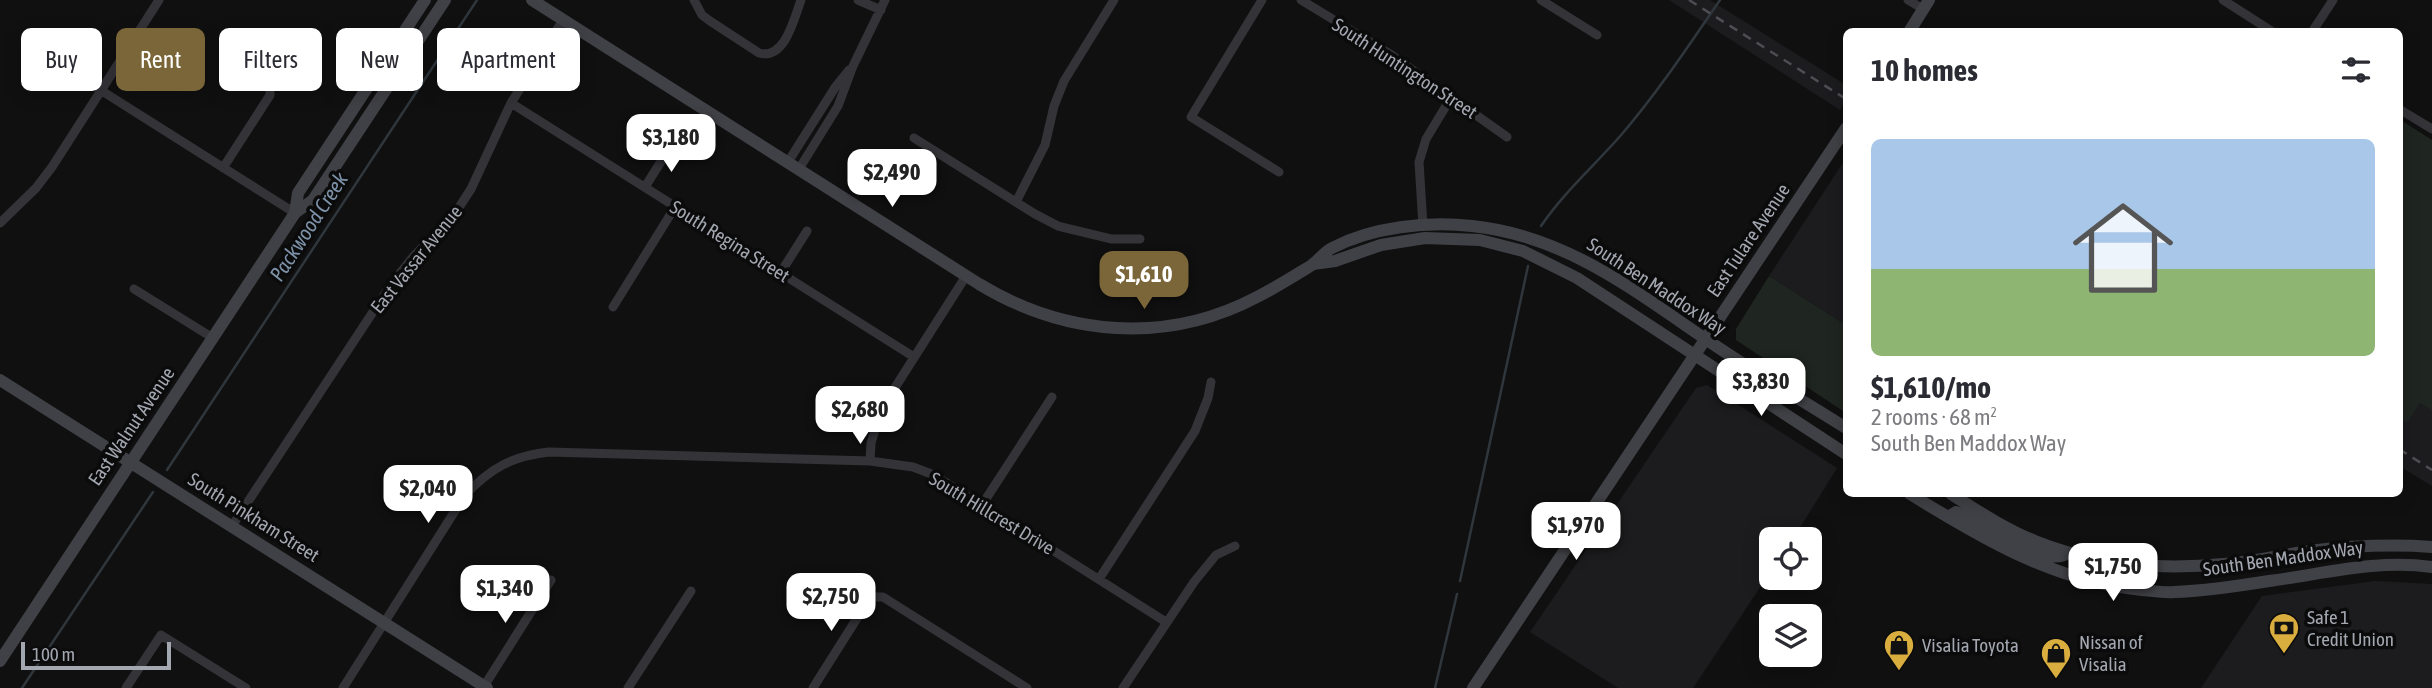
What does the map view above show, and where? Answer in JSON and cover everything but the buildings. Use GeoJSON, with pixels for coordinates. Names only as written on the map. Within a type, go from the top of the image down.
{"type":"FeatureCollection","features":[{"type":"Feature","properties":{"kind":"main road","name":"East Walnut Avenue"},"geometry":{"type":"LineString","coordinates":[[295,214],[298,193],[425,0]]}},
{"type":"Feature","properties":{"kind":"main road","name":"East Walnut Avenue"},"geometry":{"type":"LineString","coordinates":[[0,661],[295,214],[313,200],[445,0]]}},
{"type":"Feature","properties":{"kind":"main road","name":"South Ben Maddox Way"},"geometry":{"type":"LineString","coordinates":[[532,0],[966,276],[1004,298],[1046,316],[1085,326],[1137,328],[1174,325],[1219,314],[1260,296],[1313,264],[1329,249],[1350,240],[1385,231],[1423,226],[1484,228],[1556,247],[1596,266],[1843,426]]}},
{"type":"Feature","properties":{"kind":"main road"},"geometry":{"type":"LineString","coordinates":[[1912,28],[1926,5]]}},
{"type":"Feature","properties":{"kind":"main road","name":"East Tulare Avenue"},"geometry":{"type":"LineString","coordinates":[[1472,688],[1843,132]]}},
{"type":"Feature","properties":{"kind":"main road","name":"South Ben Maddox Way"},"geometry":{"type":"LineString","coordinates":[[1313,264],[1335,261],[1381,245],[1419,239],[1463,239],[1502,245],[1535,256],[1577,278],[1843,452]]}},
{"type":"Feature","properties":{"kind":"main road","name":"South Pinkham Street"},"geometry":{"type":"LineString","coordinates":[[0,380],[484,687]]}},
{"type":"Feature","properties":{"kind":"main road","name":"South Ben Maddox Way"},"geometry":{"type":"LineString","coordinates":[[1915,497],[2027,561],[2082,580],[2121,588],[2173,593],[2270,581],[2364,565],[2432,567]]}},
{"type":"Feature","properties":{"kind":"main road","name":"South Ben Maddox Way"},"geometry":{"type":"LineString","coordinates":[[1956,497],[2003,526],[2069,553],[2135,565],[2165,567],[2226,564],[2344,547],[2432,547]]}},
{"type":"Feature","properties":{"kind":"main road"},"geometry":{"type":"LineString","coordinates":[[1948,517],[1956,512],[1962,514],[1990,531],[2045,556],[2056,558],[2069,553]]}},
{"type":"Feature","properties":{"kind":"street"},"geometry":{"type":"LineString","coordinates":[[0,223],[36,188],[52,167],[159,0]]}},
{"type":"Feature","properties":{"kind":"street"},"geometry":{"type":"LineString","coordinates":[[694,0],[702,15],[710,21],[759,53],[768,55],[777,52],[790,30],[801,0]]}},
{"type":"Feature","properties":{"kind":"street"},"geometry":{"type":"LineString","coordinates":[[858,0],[881,10]]}},
{"type":"Feature","properties":{"kind":"street"},"geometry":{"type":"LineString","coordinates":[[793,166],[838,106],[853,66],[884,0]]}},
{"type":"Feature","properties":{"kind":"street"},"geometry":{"type":"LineString","coordinates":[[1016,202],[1045,145],[1054,106],[1064,80],[1114,0]]}},
{"type":"Feature","properties":{"kind":"street"},"geometry":{"type":"LineString","coordinates":[[1262,0],[1191,117],[1279,172]]}},
{"type":"Feature","properties":{"kind":"street","name":"South Huntington Street"},"geometry":{"type":"LineString","coordinates":[[1301,0],[1390,54],[1507,137]]}},
{"type":"Feature","properties":{"kind":"street"},"geometry":{"type":"LineString","coordinates":[[1541,0],[1597,35]]}},
{"type":"Feature","properties":{"kind":"street"},"geometry":{"type":"LineString","coordinates":[[1908,0],[1926,5]]}},
{"type":"Feature","properties":{"kind":"street"},"geometry":{"type":"LineString","coordinates":[[2223,0],[2267,28]]}},
{"type":"Feature","properties":{"kind":"street"},"geometry":{"type":"LineString","coordinates":[[2315,28],[2333,0]]}},
{"type":"Feature","properties":{"kind":"street","name":"East Vassar Avenue"},"geometry":{"type":"LineString","coordinates":[[232,526],[392,283],[412,257],[454,215],[471,189],[511,103],[563,20]]}},
{"type":"Feature","properties":{"kind":"street"},"geometry":{"type":"LineString","coordinates":[[102,91],[295,214]]}},
{"type":"Feature","properties":{"kind":"street"},"geometry":{"type":"LineString","coordinates":[[223,167],[270,95],[270,91]]}},
{"type":"Feature","properties":{"kind":"street"},"geometry":{"type":"LineString","coordinates":[[1423,226],[1419,162],[1426,138],[1452,96]]}},
{"type":"Feature","properties":{"kind":"street","name":"South Regina Street"},"geometry":{"type":"LineString","coordinates":[[511,103],[914,357]]}},
{"type":"Feature","properties":{"kind":"street"},"geometry":{"type":"LineString","coordinates":[[2403,111],[2432,129]]}},
{"type":"Feature","properties":{"kind":"street"},"geometry":{"type":"LineString","coordinates":[[914,138],[1058,226],[1112,239],[1140,239]]}},
{"type":"Feature","properties":{"kind":"street"},"geometry":{"type":"LineString","coordinates":[[645,187],[672,144]]}},
{"type":"Feature","properties":{"kind":"street"},"geometry":{"type":"LineString","coordinates":[[613,307],[676,207]]}},
{"type":"Feature","properties":{"kind":"street"},"geometry":{"type":"LineString","coordinates":[[781,272],[807,231]]}},
{"type":"Feature","properties":{"kind":"street"},"geometry":{"type":"LineString","coordinates":[[870,461],[871,443],[882,408],[966,276]]}},
{"type":"Feature","properties":{"kind":"street"},"geometry":{"type":"LineString","coordinates":[[134,289],[214,338]]}},
{"type":"Feature","properties":{"kind":"street"},"geometry":{"type":"LineString","coordinates":[[1100,579],[1195,431],[1208,398],[1211,382]]}},
{"type":"Feature","properties":{"kind":"street"},"geometry":{"type":"LineString","coordinates":[[982,505],[1052,397]]}},
{"type":"Feature","properties":{"kind":"street","name":"South Hillcrest Drive"},"geometry":{"type":"LineString","coordinates":[[343,688],[465,495],[483,476],[507,462],[525,454],[549,452],[870,461],[913,467],[934,475],[1167,622]]}},
{"type":"Feature","properties":{"kind":"street"},"geometry":{"type":"LineString","coordinates":[[1123,688],[1194,582],[1216,555],[1235,546]]}},
{"type":"Feature","properties":{"kind":"street"},"geometry":{"type":"LineString","coordinates":[[484,687],[551,580]]}},
{"type":"Feature","properties":{"kind":"street"},"geometry":{"type":"LineString","coordinates":[[628,688],[691,591]]}},
{"type":"Feature","properties":{"kind":"street"},"geometry":{"type":"LineString","coordinates":[[813,688],[873,597],[883,597],[1027,688]]}},
{"type":"Feature","properties":{"kind":"street"},"geometry":{"type":"LineString","coordinates":[[126,688],[162,635],[246,688]]}},
{"type":"Feature","properties":{"kind":"shaded area"},"geometry":{"type":"Polygon","coordinates":[[[1669,0],[1710,0],[1843,83],[1843,105],[1840,110],[1669,0]]]}},
{"type":"Feature","properties":{"kind":"shaded area"},"geometry":{"type":"Polygon","coordinates":[[[2403,122],[2432,140],[2432,410],[2420,403],[2407,423],[2403,420],[2403,122]]]}},
{"type":"Feature","properties":{"kind":"shaded area"},"geometry":{"type":"Polygon","coordinates":[[[1843,163],[1843,323],[1769,276],[1843,163]]]}},
{"type":"Feature","properties":{"kind":"shaded area"},"geometry":{"type":"Polygon","coordinates":[[[1769,276],[1843,323],[1843,411],[1736,340],[1736,329],[1769,276]]]}},
{"type":"Feature","properties":{"kind":"shaded area"},"geometry":{"type":"Polygon","coordinates":[[[2432,295],[2432,486],[2403,468],[2403,339],[2432,295]]]}},
{"type":"Feature","properties":{"kind":"shaded area"},"geometry":{"type":"Polygon","coordinates":[[[1707,385],[1837,468],[1800,527],[1759,527],[1759,589],[1693,688],[1618,688],[1530,632],[1696,388],[1707,385]]]}},
{"type":"Feature","properties":{"kind":"shaded area"},"geometry":{"type":"Polygon","coordinates":[[[2375,581],[2432,584],[2432,688],[2201,688],[2262,596],[2375,581]]]}},
{"type":"Feature","properties":{"kind":"waterway","name":"Packwood Creek"},"geometry":{"type":"LineString","coordinates":[[167,470],[477,0]]}},
{"type":"Feature","properties":{"kind":"waterway"},"geometry":{"type":"LineString","coordinates":[[1541,226],[1635,118],[1720,0]]}},
{"type":"Feature","properties":{"kind":"waterway"},"geometry":{"type":"LineString","coordinates":[[1460,581],[1528,266]]}},
{"type":"Feature","properties":{"kind":"waterway","name":"Packwood Creek"},"geometry":{"type":"LineString","coordinates":[[22,688],[153,492]]}},
{"type":"Feature","properties":{"kind":"waterway"},"geometry":{"type":"LineString","coordinates":[[1435,688],[1457,594]]}},
{"type":"Feature","properties":{"kind":"railway"},"geometry":{"type":"LineString","coordinates":[[1689,0],[1843,97]]}},
{"type":"Feature","properties":{"kind":"railway"},"geometry":{"type":"LineString","coordinates":[[2403,452],[2432,470]]}},
{"type":"Feature","properties":{"kind":"place","name":"Safe 1 Credit Union"},"geometry":{"type":"Point","coordinates":[2284,655]}},
{"type":"Feature","properties":{"kind":"place","name":"Visalia Toyota"},"geometry":{"type":"Point","coordinates":[1899,672]}},
{"type":"Feature","properties":{"kind":"place","name":"Nissan of Visalia"},"geometry":{"type":"Point","coordinates":[2056,680]}}]}
